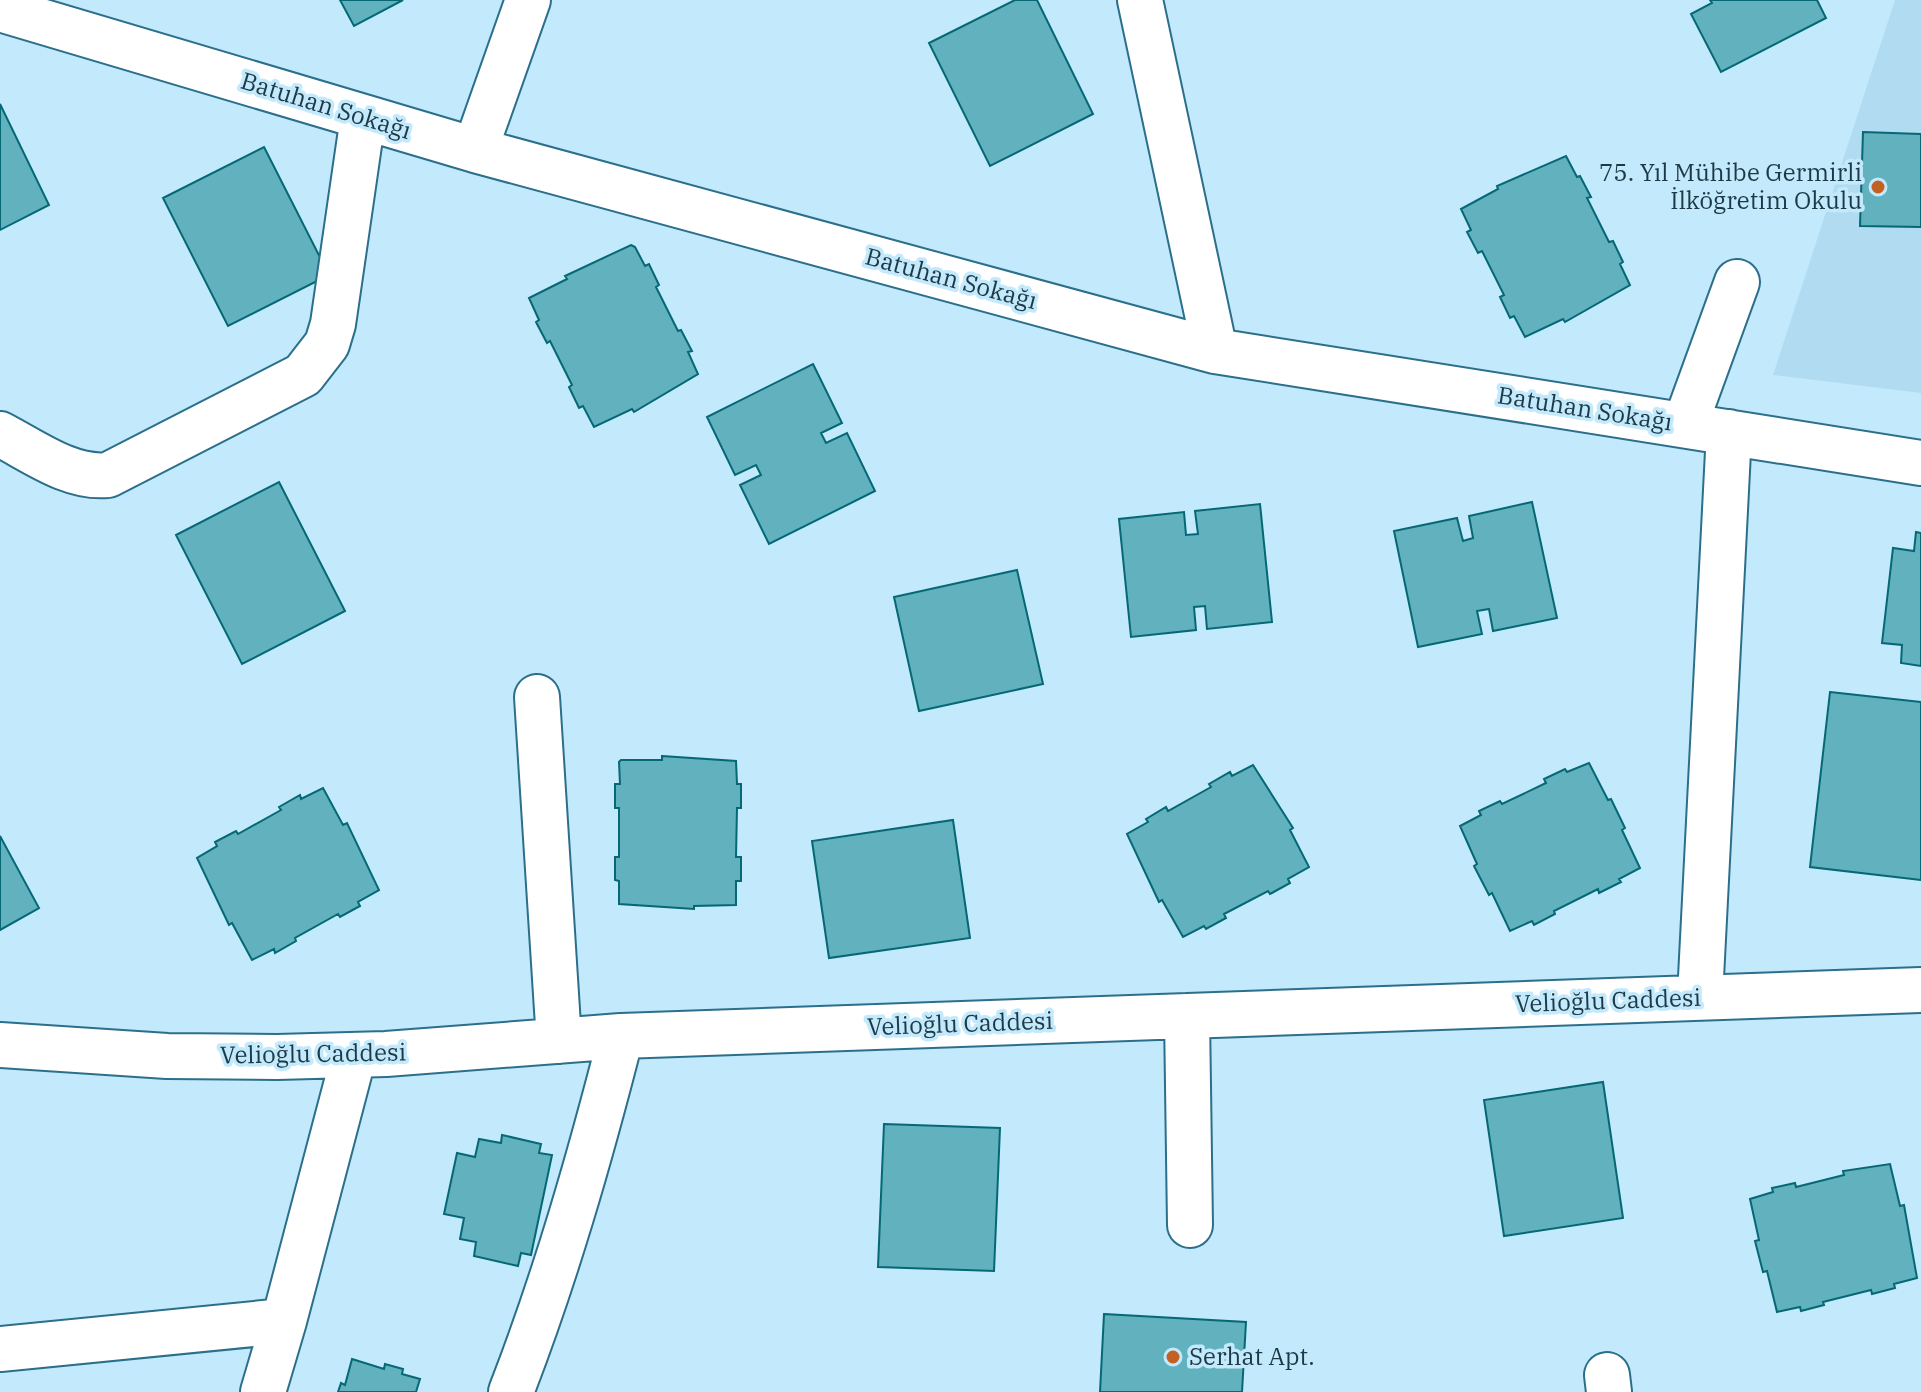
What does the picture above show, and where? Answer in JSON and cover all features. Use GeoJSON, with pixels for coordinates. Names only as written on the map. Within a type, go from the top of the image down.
{"type":"FeatureCollection","features":[{"type":"Feature","properties":{"kind":"street"},"geometry":{"type":"LineString","coordinates":[[475,150],[528,0]]}},
{"type":"Feature","properties":{"kind":"street"},"geometry":{"type":"LineString","coordinates":[[1140,0],[1215,351]]}},
{"type":"Feature","properties":{"kind":"street","name":"Batuhan Sokağı"},"geometry":{"type":"LineString","coordinates":[[0,9],[475,150],[1215,351],[1921,463]]}},
{"type":"Feature","properties":{"kind":"street"},"geometry":{"type":"LineString","coordinates":[[0,434],[72,471],[95,476],[108,475],[303,375],[327,344],[333,324],[363,117]]}},
{"type":"Feature","properties":{"kind":"street"},"geometry":{"type":"LineString","coordinates":[[1685,425],[1737,282]]}},
{"type":"Feature","properties":{"kind":"street"},"geometry":{"type":"LineString","coordinates":[[1700,997],[1729,432]]}},
{"type":"Feature","properties":{"kind":"street"},"geometry":{"type":"LineString","coordinates":[[537,697],[559,1041]]}},
{"type":"Feature","properties":{"kind":"street","name":"Velioğlu Caddesi"},"geometry":{"type":"LineString","coordinates":[[0,1045],[167,1056],[354,1055],[495,1048],[621,1036],[1921,990]]}},
{"type":"Feature","properties":{"kind":"street"},"geometry":{"type":"LineString","coordinates":[[1187,1016],[1190,1225]]}},
{"type":"Feature","properties":{"kind":"street"},"geometry":{"type":"LineString","coordinates":[[511,1392],[565,1239],[621,1036]]}},
{"type":"Feature","properties":{"kind":"street"},"geometry":{"type":"LineString","coordinates":[[263,1392],[354,1055]]}},
{"type":"Feature","properties":{"kind":"street"},"geometry":{"type":"LineString","coordinates":[[0,1349],[284,1321]]}},
{"type":"Feature","properties":{"kind":"shaded area","name":"75. Yıl Mühibe Germirli İlköğretim Okulu"},"geometry":{"type":"Polygon","coordinates":[[[1895,0],[1921,0],[1921,393],[1773,375],[1895,0]]]}},
{"type":"Feature","properties":{"kind":"building"},"geometry":{"type":"Polygon","coordinates":[[[340,0],[403,0],[354,26],[340,0]]]}},
{"type":"Feature","properties":{"kind":"building"},"geometry":{"type":"Polygon","coordinates":[[[1015,0],[1037,0],[1093,114],[990,166],[929,43],[1015,0]]]}},
{"type":"Feature","properties":{"kind":"building"},"geometry":{"type":"Polygon","coordinates":[[[1710,0],[1817,0],[1826,18],[1721,72],[1691,14],[1712,3],[1710,0]]]}},
{"type":"Feature","properties":{"kind":"building"},"geometry":{"type":"Polygon","coordinates":[[[0,104],[49,205],[0,230],[0,104]]]}},
{"type":"Feature","properties":{"kind":"building"},"geometry":{"type":"Polygon","coordinates":[[[1863,132],[1921,134],[1921,227],[1860,226],[1863,132]]]}},
{"type":"Feature","properties":{"kind":"building"},"geometry":{"type":"Polygon","coordinates":[[[264,147],[329,275],[228,326],[163,198],[264,147]]]}},
{"type":"Feature","properties":{"kind":"building"},"geometry":{"type":"Polygon","coordinates":[[[1566,156],[1591,197],[1587,198],[1609,242],[1613,241],[1630,285],[1565,322],[1563,319],[1525,337],[1514,316],[1510,318],[1500,297],[1504,295],[1482,251],[1478,253],[1467,232],[1471,230],[1461,209],[1498,189],[1497,186],[1566,156]]]}},
{"type":"Feature","properties":{"kind":"building"},"geometry":{"type":"Polygon","coordinates":[[[631,245],[645,266],[649,264],[659,285],[656,287],[692,351],[688,352],[698,374],[634,412],[632,409],[594,427],[583,406],[579,408],[569,387],[572,385],[550,341],[547,343],[536,322],[539,320],[529,298],[567,279],[565,276],[631,245]]]}},
{"type":"Feature","properties":{"kind":"building"},"geometry":{"type":"Polygon","coordinates":[[[813,364],[842,423],[821,433],[826,443],[847,433],[875,491],[769,544],[740,485],[761,475],[756,465],[735,475],[707,417],[813,364]]]}},
{"type":"Feature","properties":{"kind":"building"},"geometry":{"type":"Polygon","coordinates":[[[279,482],[345,611],[242,664],[176,535],[279,482]]]}},
{"type":"Feature","properties":{"kind":"building"},"geometry":{"type":"Polygon","coordinates":[[[1532,502],[1557,618],[1493,631],[1489,609],[1477,611],[1482,634],[1418,647],[1394,531],[1457,518],[1463,541],[1473,538],[1469,516],[1532,502]]]}},
{"type":"Feature","properties":{"kind":"building"},"geometry":{"type":"Polygon","coordinates":[[[1260,504],[1272,622],[1207,629],[1205,606],[1194,607],[1196,630],[1131,637],[1119,519],[1184,512],[1186,535],[1198,534],[1195,511],[1260,504]]]}},
{"type":"Feature","properties":{"kind":"building"},"geometry":{"type":"Polygon","coordinates":[[[1916,532],[1921,533],[1921,666],[1901,663],[1902,645],[1882,643],[1893,548],[1914,551],[1916,532]]]}},
{"type":"Feature","properties":{"kind":"building"},"geometry":{"type":"Polygon","coordinates":[[[1017,570],[1043,684],[919,711],[894,597],[1017,570]]]}},
{"type":"Feature","properties":{"kind":"building"},"geometry":{"type":"Polygon","coordinates":[[[1830,692],[1921,702],[1921,880],[1810,867],[1830,692]]]}},
{"type":"Feature","properties":{"kind":"building"},"geometry":{"type":"Polygon","coordinates":[[[662,756],[736,761],[737,784],[741,784],[736,857],[741,857],[741,881],[736,881],[736,905],[694,906],[694,909],[619,904],[615,857],[619,857],[619,808],[615,808],[615,784],[620,784],[619,762],[662,760],[662,756]]]}},
{"type":"Feature","properties":{"kind":"building"},"geometry":{"type":"Polygon","coordinates":[[[1589,763],[1608,800],[1611,799],[1640,868],[1619,879],[1621,882],[1599,893],[1598,889],[1534,925],[1532,921],[1510,931],[1492,893],[1489,895],[1474,866],[1477,864],[1460,826],[1481,815],[1479,811],[1500,801],[1502,804],[1546,783],[1544,779],[1589,763]]]}},
{"type":"Feature","properties":{"kind":"building"},"geometry":{"type":"Polygon","coordinates":[[[1253,765],[1293,828],[1290,830],[1309,867],[1288,879],[1290,883],[1224,914],[1226,918],[1206,929],[1204,926],[1183,937],[1162,900],[1159,902],[1127,834],[1166,807],[1168,811],[1211,787],[1209,784],[1230,772],[1232,776],[1253,765]]]}},
{"type":"Feature","properties":{"kind":"building"},"geometry":{"type":"Polygon","coordinates":[[[323,788],[343,825],[347,823],[379,890],[358,902],[360,906],[340,917],[338,914],[275,953],[274,949],[252,960],[232,923],[229,925],[197,858],[217,846],[215,842],[236,831],[238,834],[281,810],[279,807],[300,795],[301,799],[323,788]]]}},
{"type":"Feature","properties":{"kind":"building"},"geometry":{"type":"Polygon","coordinates":[[[953,820],[970,938],[829,958],[812,841],[953,820]]]}},
{"type":"Feature","properties":{"kind":"building"},"geometry":{"type":"Polygon","coordinates":[[[0,836],[39,908],[0,930],[0,836]]]}},
{"type":"Feature","properties":{"kind":"building"},"geometry":{"type":"Polygon","coordinates":[[[1603,1082],[1623,1218],[1504,1236],[1484,1100],[1603,1082]]]}},
{"type":"Feature","properties":{"kind":"building"},"geometry":{"type":"Polygon","coordinates":[[[884,1124],[1000,1128],[994,1271],[878,1267],[884,1124]]]}},
{"type":"Feature","properties":{"kind":"building"},"geometry":{"type":"Polygon","coordinates":[[[502,1135],[541,1144],[539,1153],[552,1155],[531,1255],[521,1253],[518,1266],[474,1256],[476,1242],[460,1239],[464,1218],[444,1214],[457,1153],[475,1157],[479,1139],[501,1143],[502,1135]]]}},
{"type":"Feature","properties":{"kind":"building"},"geometry":{"type":"Polygon","coordinates":[[[1890,1164],[1900,1206],[1904,1205],[1917,1278],[1872,1294],[1871,1290],[1801,1311],[1800,1307],[1777,1312],[1767,1271],[1763,1272],[1755,1241],[1759,1240],[1750,1199],[1773,1192],[1772,1188],[1795,1183],[1796,1187],[1844,1175],[1843,1171],[1890,1164]]]}},
{"type":"Feature","properties":{"kind":"building","name":"Serhat Apt."},"geometry":{"type":"Polygon","coordinates":[[[1104,1314],[1246,1322],[1242,1392],[1100,1392],[1104,1314]]]}},
{"type":"Feature","properties":{"kind":"building"},"geometry":{"type":"Polygon","coordinates":[[[352,1359],[384,1369],[385,1364],[403,1369],[402,1374],[420,1379],[416,1392],[338,1392],[341,1383],[345,1385],[352,1359]]]}},
{"type":"Feature","properties":{"kind":"place","name":"75. Yıl Mühibe Germirli İlköğretim Okulu"},"geometry":{"type":"Point","coordinates":[1878,187]}},
{"type":"Feature","properties":{"kind":"place","name":"Serhat Apt."},"geometry":{"type":"Point","coordinates":[1173,1357]}}]}
